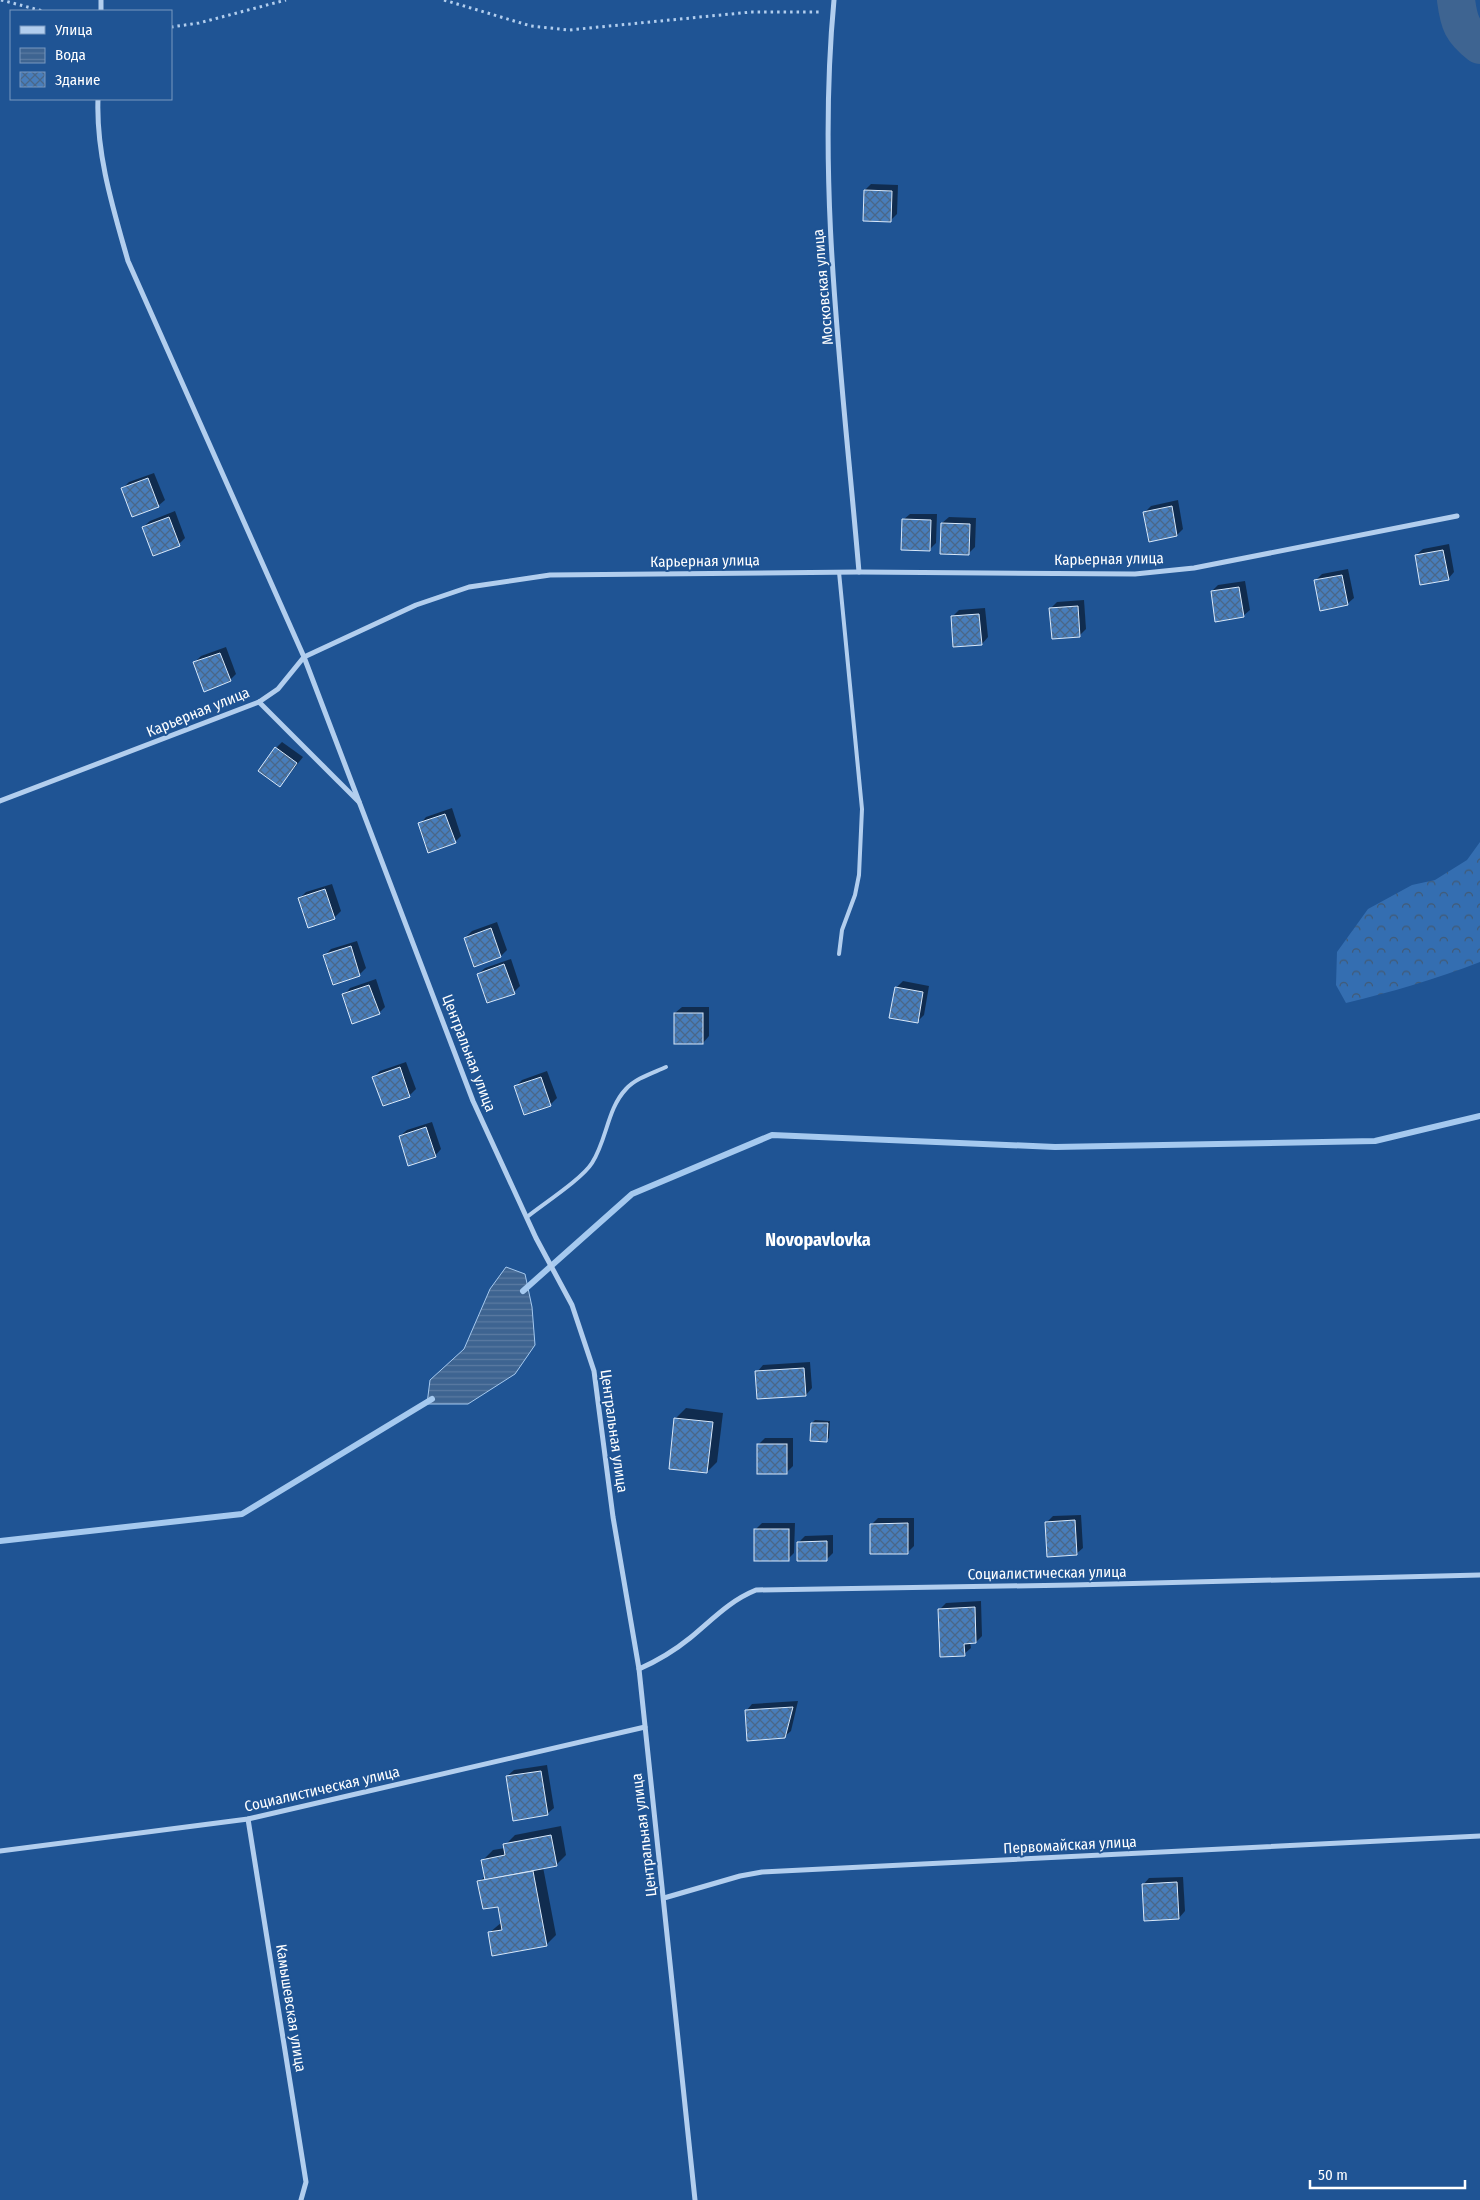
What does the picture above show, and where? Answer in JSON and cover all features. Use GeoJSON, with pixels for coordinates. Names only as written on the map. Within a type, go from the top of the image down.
{"type":"FeatureCollection","features":[{"type":"Feature","properties":{"kind":"street","name":"Московская улица"},"geometry":{"type":"LineString","coordinates":[[834,0],[828,209],[860,572]]}},
{"type":"Feature","properties":{"kind":"street","name":"Центральная улица"},"geometry":{"type":"LineString","coordinates":[[98,100],[97,118],[103,164],[114,213],[128,261],[304,657],[473,1100],[536,1238],[572,1305],[594,1371],[613,1517],[639,1669],[695,2200]]}},
{"type":"Feature","properties":{"kind":"street","name":"Карьерная улица"},"geometry":{"type":"LineString","coordinates":[[0,801],[259,702],[278,689],[304,657],[416,605],[469,587],[550,575],[840,572],[1135,574],[1194,568],[1457,516]]}},
{"type":"Feature","properties":{"kind":"street"},"geometry":{"type":"LineString","coordinates":[[259,702],[361,805]]}},
{"type":"Feature","properties":{"kind":"street","name":"Социалистическая улица"},"geometry":{"type":"LineString","coordinates":[[639,1669],[667,1655],[689,1639],[722,1608],[738,1597],[756,1590],[1073,1586],[1480,1575]]}},
{"type":"Feature","properties":{"kind":"street","name":"Социалистическая улица"},"geometry":{"type":"LineString","coordinates":[[0,1851],[248,1819],[645,1727]]}},
{"type":"Feature","properties":{"kind":"street","name":"Камышевская улица"},"geometry":{"type":"LineString","coordinates":[[248,1819],[306,2182],[301,2200]]}},
{"type":"Feature","properties":{"kind":"street","name":"Первомайская улица"},"geometry":{"type":"LineString","coordinates":[[664,1898],[740,1876],[762,1872],[1480,1836]]}},
{"type":"Feature","properties":{"kind":"lane"},"geometry":{"type":"LineString","coordinates":[[840,572],[862,809],[859,875],[855,895],[842,930],[840,954]]}},
{"type":"Feature","properties":{"kind":"lane"},"geometry":{"type":"LineString","coordinates":[[527,1217],[591,1165],[603,1145],[614,1105],[626,1089],[636,1081],[666,1067]]}},
{"type":"Feature","properties":{"kind":"path"},"geometry":{"type":"LineString","coordinates":[[1,0],[40,10]]}},
{"type":"Feature","properties":{"kind":"path"},"geometry":{"type":"LineString","coordinates":[[172,27],[199,23],[286,0]]}},
{"type":"Feature","properties":{"kind":"path"},"geometry":{"type":"LineString","coordinates":[[444,0],[531,26],[569,30],[751,12],[833,12]]}},
{"type":"Feature","properties":{"kind":"green space"},"geometry":{"type":"Polygon","coordinates":[[[1480,842],[1480,962],[1414,985],[1346,1003],[1336,985],[1337,952],[1368,909],[1412,885],[1435,880],[1467,860],[1480,842]]]}},
{"type":"Feature","properties":{"kind":"water"},"geometry":{"type":"Polygon","coordinates":[[[506,1267],[525,1274],[532,1307],[535,1345],[515,1374],[468,1404],[427,1404],[430,1380],[464,1349],[490,1289],[506,1267]]]}},
{"type":"Feature","properties":{"kind":"building"},"geometry":{"type":"Polygon","coordinates":[[[864,190],[892,191],[891,222],[863,221],[864,190]]]}},
{"type":"Feature","properties":{"kind":"building"},"geometry":{"type":"Polygon","coordinates":[[[148,478],[159,507],[132,517],[121,488],[148,478]]]}},
{"type":"Feature","properties":{"kind":"building"},"geometry":{"type":"Polygon","coordinates":[[[1172,506],[1177,536],[1149,542],[1143,512],[1172,506]]]}},
{"type":"Feature","properties":{"kind":"building"},"geometry":{"type":"Polygon","coordinates":[[[169,517],[180,546],[153,556],[142,527],[169,517]]]}},
{"type":"Feature","properties":{"kind":"building"},"geometry":{"type":"Polygon","coordinates":[[[902,519],[931,520],[930,551],[901,550],[902,519]]]}},
{"type":"Feature","properties":{"kind":"building"},"geometry":{"type":"Polygon","coordinates":[[[941,523],[970,524],[969,555],[940,554],[941,523]]]}},
{"type":"Feature","properties":{"kind":"building"},"geometry":{"type":"Polygon","coordinates":[[[1443,550],[1449,580],[1420,585],[1415,555],[1443,550]]]}},
{"type":"Feature","properties":{"kind":"building"},"geometry":{"type":"Polygon","coordinates":[[[1342,575],[1348,605],[1320,611],[1314,580],[1342,575]]]}},
{"type":"Feature","properties":{"kind":"building"},"geometry":{"type":"Polygon","coordinates":[[[1239,587],[1244,617],[1215,622],[1211,591],[1239,587]]]}},
{"type":"Feature","properties":{"kind":"building"},"geometry":{"type":"Polygon","coordinates":[[[1078,606],[1080,637],[1052,639],[1049,608],[1078,606]]]}},
{"type":"Feature","properties":{"kind":"building"},"geometry":{"type":"Polygon","coordinates":[[[979,614],[982,645],[953,647],[951,616],[979,614]]]}},
{"type":"Feature","properties":{"kind":"building"},"geometry":{"type":"Polygon","coordinates":[[[220,653],[231,681],[204,692],[193,662],[220,653]]]}},
{"type":"Feature","properties":{"kind":"building"},"geometry":{"type":"Polygon","coordinates":[[[275,747],[297,763],[280,787],[258,771],[275,747]]]}},
{"type":"Feature","properties":{"kind":"building"},"geometry":{"type":"Polygon","coordinates":[[[445,814],[456,843],[428,853],[418,823],[445,814]]]}},
{"type":"Feature","properties":{"kind":"building"},"geometry":{"type":"Polygon","coordinates":[[[325,889],[335,919],[308,928],[298,898],[325,889]]]}},
{"type":"Feature","properties":{"kind":"building"},"geometry":{"type":"Polygon","coordinates":[[[491,928],[501,957],[474,967],[464,938],[491,928]]]}},
{"type":"Feature","properties":{"kind":"building"},"geometry":{"type":"Polygon","coordinates":[[[351,946],[360,976],[333,985],[323,955],[351,946]]]}},
{"type":"Feature","properties":{"kind":"building"},"geometry":{"type":"Polygon","coordinates":[[[504,964],[515,994],[487,1003],[477,974],[504,964]]]}},
{"type":"Feature","properties":{"kind":"building"},"geometry":{"type":"Polygon","coordinates":[[[369,985],[380,1014],[352,1024],[342,994],[369,985]]]}},
{"type":"Feature","properties":{"kind":"building"},"geometry":{"type":"Polygon","coordinates":[[[895,987],[923,992],[918,1023],[889,1018],[895,987]]]}},
{"type":"Feature","properties":{"kind":"building"},"geometry":{"type":"Polygon","coordinates":[[[674,1013],[703,1013],[703,1044],[674,1044],[674,1013]]]}},
{"type":"Feature","properties":{"kind":"building"},"geometry":{"type":"Polygon","coordinates":[[[400,1067],[410,1097],[383,1106],[372,1077],[400,1067]]]}},
{"type":"Feature","properties":{"kind":"building"},"geometry":{"type":"Polygon","coordinates":[[[541,1077],[551,1106],[524,1115],[514,1086],[541,1077]]]}},
{"type":"Feature","properties":{"kind":"building"},"geometry":{"type":"Polygon","coordinates":[[[426,1127],[436,1157],[408,1166],[399,1136],[426,1127]]]}},
{"type":"Feature","properties":{"kind":"building"},"geometry":{"type":"Polygon","coordinates":[[[804,1368],[806,1396],[757,1399],[755,1371],[804,1368]]]}},
{"type":"Feature","properties":{"kind":"building"},"geometry":{"type":"Polygon","coordinates":[[[674,1418],[713,1422],[707,1473],[669,1469],[674,1418]]]}},
{"type":"Feature","properties":{"kind":"building"},"geometry":{"type":"Polygon","coordinates":[[[811,1423],[828,1423],[827,1442],[810,1441],[811,1423]]]}},
{"type":"Feature","properties":{"kind":"building"},"geometry":{"type":"Polygon","coordinates":[[[757,1444],[787,1444],[787,1474],[757,1474],[757,1444]]]}},
{"type":"Feature","properties":{"kind":"building"},"geometry":{"type":"Polygon","coordinates":[[[1075,1520],[1077,1555],[1047,1557],[1045,1522],[1075,1520]]]}},
{"type":"Feature","properties":{"kind":"building"},"geometry":{"type":"Polygon","coordinates":[[[908,1523],[908,1554],[870,1554],[870,1524],[908,1523]]]}},
{"type":"Feature","properties":{"kind":"building"},"geometry":{"type":"Polygon","coordinates":[[[754,1529],[789,1529],[789,1561],[754,1561],[754,1529]]]}},
{"type":"Feature","properties":{"kind":"building"},"geometry":{"type":"Polygon","coordinates":[[[827,1541],[827,1561],[797,1561],[797,1542],[827,1541]]]}},
{"type":"Feature","properties":{"kind":"building"},"geometry":{"type":"Polygon","coordinates":[[[975,1607],[976,1643],[964,1644],[965,1656],[940,1657],[938,1609],[975,1607]]]}},
{"type":"Feature","properties":{"kind":"building"},"geometry":{"type":"Polygon","coordinates":[[[793,1707],[785,1738],[747,1741],[745,1710],[793,1707]]]}},
{"type":"Feature","properties":{"kind":"building"},"geometry":{"type":"Polygon","coordinates":[[[541,1771],[548,1815],[513,1821],[506,1776],[541,1771]]]}},
{"type":"Feature","properties":{"kind":"building"},"geometry":{"type":"Polygon","coordinates":[[[551,1835],[557,1866],[485,1880],[481,1860],[505,1855],[503,1844],[551,1835]]]}},
{"type":"Feature","properties":{"kind":"building"},"geometry":{"type":"Polygon","coordinates":[[[533,1871],[547,1946],[492,1956],[488,1932],[502,1930],[498,1907],[483,1909],[477,1881],[533,1871]]]}},
{"type":"Feature","properties":{"kind":"building"},"geometry":{"type":"Polygon","coordinates":[[[1177,1882],[1179,1919],[1144,1921],[1142,1884],[1177,1882]]]}},
{"type":"Feature","properties":{"kind":"waterway"},"geometry":{"type":"LineString","coordinates":[[1456,0],[1462,26],[1480,45]]}},
{"type":"Feature","properties":{"kind":"waterway"},"geometry":{"type":"LineString","coordinates":[[523,1291],[632,1194],[772,1135],[1055,1147],[1375,1141],[1480,1116]]}},
{"type":"Feature","properties":{"kind":"waterway"},"geometry":{"type":"LineString","coordinates":[[0,1541],[242,1514],[432,1399]]}},
{"type":"Feature","properties":{"kind":"district","name":"Novopavlovka"},"geometry":{"type":"Point","coordinates":[818,1240]}}]}
